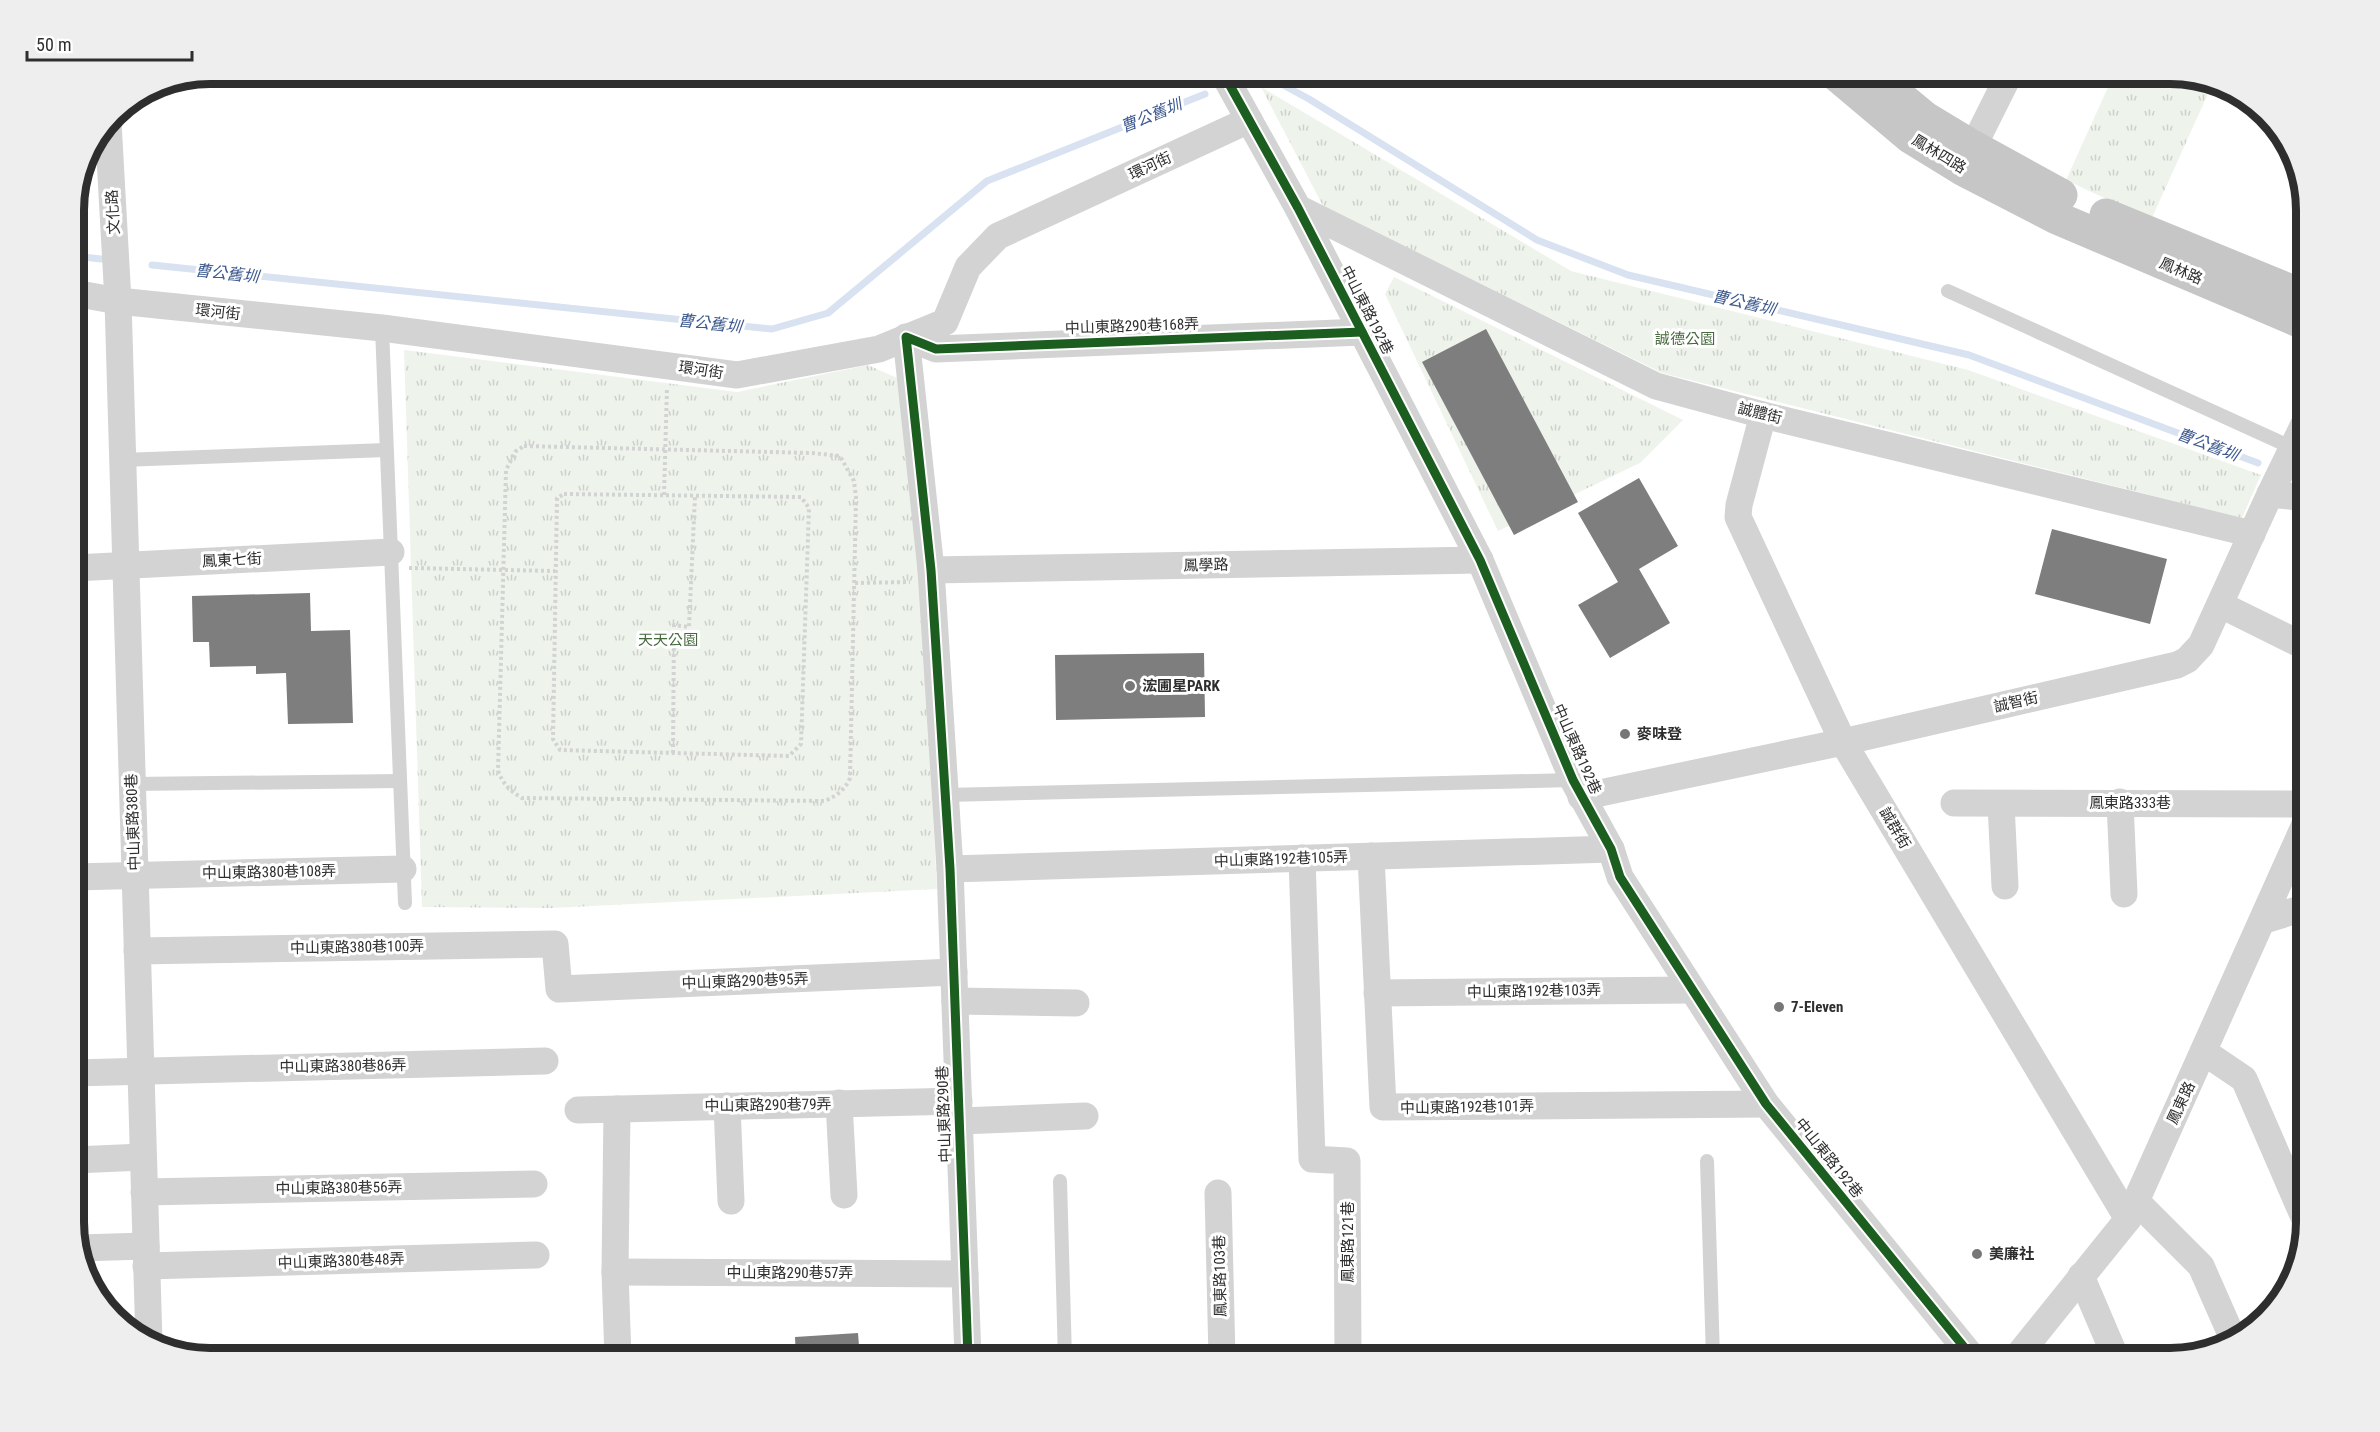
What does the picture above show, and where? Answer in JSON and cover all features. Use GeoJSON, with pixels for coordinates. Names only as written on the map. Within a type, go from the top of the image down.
{"type":"FeatureCollection","features":[{"type":"Feature","properties":{"kind":"main road","name":"鳳林四路"},"geometry":{"type":"LineString","coordinates":[[1846,84],[1910,137],[1967,158],[2062,208]]}},
{"type":"Feature","properties":{"kind":"main road","name":"鳳林四路"},"geometry":{"type":"LineString","coordinates":[[1883,84],[1924,117],[1967,158]]}},
{"type":"Feature","properties":{"kind":"main road","name":"鳳林路"},"geometry":{"type":"LineString","coordinates":[[2062,208],[2296,293]]}},
{"type":"Feature","properties":{"kind":"main road","name":"鳳林路"},"geometry":{"type":"LineString","coordinates":[[2062,208],[2296,319]]}},
{"type":"Feature","properties":{"kind":"street","name":"中山東路192巷"},"geometry":{"type":"LineString","coordinates":[[1229,84],[1298,208],[1480,560],[1577,789],[1611,849],[1620,877],[1766,1104],[1964,1348]]}},
{"type":"Feature","properties":{"kind":"street"},"geometry":{"type":"LineString","coordinates":[[1967,158],[2005,84]]}},
{"type":"Feature","properties":{"kind":"street","name":"環河街"},"geometry":{"type":"LineString","coordinates":[[84,295],[118,301],[382,328],[737,375],[879,349],[945,322],[968,267],[998,236],[1244,110]]}},
{"type":"Feature","properties":{"kind":"street","name":"文化路"},"geometry":{"type":"LineString","coordinates":[[109,135],[118,301]]}},
{"type":"Feature","properties":{"kind":"street","name":"誠體街"},"geometry":{"type":"LineString","coordinates":[[1298,208],[1656,386],[1763,415],[2252,534]]}},
{"type":"Feature","properties":{"kind":"street","name":"中山東路380巷"},"geometry":{"type":"LineString","coordinates":[[118,301],[148,1331]]}},
{"type":"Feature","properties":{"kind":"street","name":"中山東路290巷168弄"},"geometry":{"type":"LineString","coordinates":[[906,337],[936,349],[1362,332]]}},
{"type":"Feature","properties":{"kind":"street","name":"中山東路290巷"},"geometry":{"type":"LineString","coordinates":[[906,337],[932,576],[951,869],[968,1348]]}},
{"type":"Feature","properties":{"kind":"street","name":"誠群街"},"geometry":{"type":"LineString","coordinates":[[1763,415],[1739,505],[1738,517],[1843,742],[2132,1210],[2200,1266],[2230,1332]]}},
{"type":"Feature","properties":{"kind":"street","name":"誠智街"},"geometry":{"type":"LineString","coordinates":[[1577,789],[1843,742],[2177,665],[2195,653],[2221,605],[2296,442]]}},
{"type":"Feature","properties":{"kind":"street"},"geometry":{"type":"LineString","coordinates":[[2270,494],[2296,497]]}},
{"type":"Feature","properties":{"kind":"street","name":"鳳東七街"},"geometry":{"type":"LineString","coordinates":[[84,568],[391,560]]}},
{"type":"Feature","properties":{"kind":"street","name":"鳳學路"},"geometry":{"type":"LineString","coordinates":[[932,576],[1480,560]]}},
{"type":"Feature","properties":{"kind":"street"},"geometry":{"type":"LineString","coordinates":[[2221,605],[2296,642]]}},
{"type":"Feature","properties":{"kind":"street"},"geometry":{"type":"LineString","coordinates":[[2120,802],[2124,894]]}},
{"type":"Feature","properties":{"kind":"street","name":"鳳東路333巷"},"geometry":{"type":"LineString","coordinates":[[1954,803],[2296,804]]}},
{"type":"Feature","properties":{"kind":"street"},"geometry":{"type":"LineString","coordinates":[[2001,804],[2005,886]]}},
{"type":"Feature","properties":{"kind":"street","name":"鳳東路"},"geometry":{"type":"LineString","coordinates":[[2025,1348],[2132,1210],[2296,844]]}},
{"type":"Feature","properties":{"kind":"street","name":"中山東路192巷105弄"},"geometry":{"type":"LineString","coordinates":[[951,869],[1611,849]]}},
{"type":"Feature","properties":{"kind":"street","name":"中山東路192巷101弄"},"geometry":{"type":"LineString","coordinates":[[1371,856],[1383,1107],[1766,1104]]}},
{"type":"Feature","properties":{"kind":"street","name":"鳳東路121巷"},"geometry":{"type":"LineString","coordinates":[[1302,858],[1312,1159],[1347,1161],[1348,1348]]}},
{"type":"Feature","properties":{"kind":"street","name":"中山東路380巷108弄"},"geometry":{"type":"LineString","coordinates":[[84,877],[403,869]]}},
{"type":"Feature","properties":{"kind":"street"},"geometry":{"type":"LineString","coordinates":[[2262,921],[2296,911]]}},
{"type":"Feature","properties":{"kind":"street","name":"中山東路380巷100弄"},"geometry":{"type":"LineString","coordinates":[[137,951],[555,944],[557,966]]}},
{"type":"Feature","properties":{"kind":"street","name":"中山東路290巷95弄"},"geometry":{"type":"LineString","coordinates":[[557,966],[558,989],[954,972]]}},
{"type":"Feature","properties":{"kind":"street","name":"中山東路192巷103弄"},"geometry":{"type":"LineString","coordinates":[[1377,993],[1691,990]]}},
{"type":"Feature","properties":{"kind":"street"},"geometry":{"type":"LineString","coordinates":[[955,1001],[1076,1003]]}},
{"type":"Feature","properties":{"kind":"street"},"geometry":{"type":"LineString","coordinates":[[2204,1052],[2244,1079],[2296,1197]]}},
{"type":"Feature","properties":{"kind":"street","name":"中山東路380巷86弄"},"geometry":{"type":"LineString","coordinates":[[84,1072],[545,1061]]}},
{"type":"Feature","properties":{"kind":"street"},"geometry":{"type":"LineString","coordinates":[[839,1103],[844,1195]]}},
{"type":"Feature","properties":{"kind":"street","name":"中山東路290巷79弄"},"geometry":{"type":"LineString","coordinates":[[578,1110],[839,1103],[1085,1116]]}},
{"type":"Feature","properties":{"kind":"street"},"geometry":{"type":"LineString","coordinates":[[727,1106],[731,1201]]}},
{"type":"Feature","properties":{"kind":"street"},"geometry":{"type":"LineString","coordinates":[[617,1109],[615,1272],[618,1348]]}},
{"type":"Feature","properties":{"kind":"street"},"geometry":{"type":"LineString","coordinates":[[84,1160],[143,1157]]}},
{"type":"Feature","properties":{"kind":"street","name":"中山東路380巷56弄"},"geometry":{"type":"LineString","coordinates":[[144,1192],[534,1184]]}},
{"type":"Feature","properties":{"kind":"street","name":"鳳東路103巷"},"geometry":{"type":"LineString","coordinates":[[1218,1193],[1222,1348]]}},
{"type":"Feature","properties":{"kind":"street","name":"中山東路380巷48弄"},"geometry":{"type":"LineString","coordinates":[[87,1249],[146,1256],[536,1256]]}},
{"type":"Feature","properties":{"kind":"street","name":"中山東路290巷57弄"},"geometry":{"type":"LineString","coordinates":[[615,1272],[965,1274]]}},
{"type":"Feature","properties":{"kind":"street"},"geometry":{"type":"LineString","coordinates":[[2081,1276],[2111,1348]]}},
{"type":"Feature","properties":{"kind":"lane"},"geometry":{"type":"LineString","coordinates":[[1948,291],[2293,448]]}},
{"type":"Feature","properties":{"kind":"lane"},"geometry":{"type":"LineString","coordinates":[[382,328],[405,903]]}},
{"type":"Feature","properties":{"kind":"lane"},"geometry":{"type":"LineString","coordinates":[[122,460],[386,450]]}},
{"type":"Feature","properties":{"kind":"lane"},"geometry":{"type":"LineString","coordinates":[[132,784],[400,780]]}},
{"type":"Feature","properties":{"kind":"lane"},"geometry":{"type":"LineString","coordinates":[[946,795],[1577,789]]}},
{"type":"Feature","properties":{"kind":"lane"},"geometry":{"type":"LineString","coordinates":[[1707,1161],[1713,1348]]}},
{"type":"Feature","properties":{"kind":"lane"},"geometry":{"type":"LineString","coordinates":[[1060,1181],[1065,1348]]}},
{"type":"Feature","properties":{"kind":"path"},"geometry":{"type":"LineString","coordinates":[[664,495],[668,365]]}},
{"type":"Feature","properties":{"kind":"path"},"geometry":{"type":"LineString","coordinates":[[524,446],[812,453],[840,456],[854,481],[855,583],[850,778],[847,786],[836,796],[825,801],[522,798],[513,793],[502,782],[498,771],[503,570],[506,471],[516,452],[524,446]]}},
{"type":"Feature","properties":{"kind":"path"},"geometry":{"type":"LineString","coordinates":[[564,494],[695,496],[801,497],[809,508],[801,744],[789,756],[560,750],[553,739],[557,498],[564,494]]}},
{"type":"Feature","properties":{"kind":"path"},"geometry":{"type":"LineString","coordinates":[[673,753],[674,625],[689,627],[695,496]]}},
{"type":"Feature","properties":{"kind":"path"},"geometry":{"type":"LineString","coordinates":[[391,560],[503,570],[555,572]]}},
{"type":"Feature","properties":{"kind":"path"},"geometry":{"type":"LineString","coordinates":[[855,583],[932,576]]}},
{"type":"Feature","properties":{"kind":"green space"},"geometry":{"type":"Polygon","coordinates":[[[2109,84],[2186,85],[2209,91],[2151,220],[2066,180],[2109,84]]]}},
{"type":"Feature","properties":{"kind":"green space","name":"誠德公園"},"geometry":{"type":"Polygon","coordinates":[[[1261,87],[1571,271],[1968,370],[2261,475],[2242,518],[1662,373],[1323,206],[1261,87]]]}},
{"type":"Feature","properties":{"kind":"green space"},"geometry":{"type":"Polygon","coordinates":[[[1394,277],[1683,420],[1640,463],[1498,531],[1385,294],[1394,277]]]}},
{"type":"Feature","properties":{"kind":"green space","name":"天天公園"},"geometry":{"type":"Polygon","coordinates":[[[404,350],[737,392],[868,365],[897,378],[922,611],[937,889],[552,908],[422,907],[404,350]]]}},
{"type":"Feature","properties":{"kind":"building"},"geometry":{"type":"Polygon","coordinates":[[[1486,329],[1578,502],[1514,535],[1422,362],[1486,329]]]}},
{"type":"Feature","properties":{"kind":"building"},"geometry":{"type":"Polygon","coordinates":[[[1639,478],[1678,546],[1639,569],[1670,623],[1610,658],[1578,605],[1618,582],[1578,513],[1639,478]]]}},
{"type":"Feature","properties":{"kind":"building"},"geometry":{"type":"Polygon","coordinates":[[[2052,529],[2167,559],[2150,624],[2035,594],[2052,529]]]}},
{"type":"Feature","properties":{"kind":"building"},"geometry":{"type":"Polygon","coordinates":[[[310,593],[311,631],[350,630],[353,723],[288,724],[286,673],[256,674],[256,666],[210,667],[209,642],[193,642],[192,596],[310,593]]]}},
{"type":"Feature","properties":{"kind":"building","name":"浤圃星PARK"},"geometry":{"type":"Polygon","coordinates":[[[1204,653],[1205,717],[1056,720],[1055,655],[1204,653]]]}},
{"type":"Feature","properties":{"kind":"building"},"geometry":{"type":"Polygon","coordinates":[[[858,1333],[859,1348],[796,1348],[795,1337],[858,1333]]]}},
{"type":"Feature","properties":{"kind":"waterway","name":"曹公舊圳"},"geometry":{"type":"LineString","coordinates":[[1281,84],[1537,240],[1628,275],[1969,355],[2258,463]]}},
{"type":"Feature","properties":{"kind":"waterway","name":"曹公舊圳"},"geometry":{"type":"LineString","coordinates":[[152,265],[772,329],[828,313],[987,181],[1205,94]]}},
{"type":"Feature","properties":{"kind":"waterway","name":"曹公舊圳"},"geometry":{"type":"LineString","coordinates":[[84,257],[101,259]]}},
{"type":"Feature","properties":{"kind":"cycle path"},"geometry":{"type":"LineString","coordinates":[[1229,84],[1298,208],[1480,560],[1573,780],[1611,849],[1620,877],[1766,1104],[1965,1348]]}},
{"type":"Feature","properties":{"kind":"cycle path"},"geometry":{"type":"LineString","coordinates":[[968,1348],[950,869],[931,570],[906,337],[936,349],[1362,332]]}},
{"type":"Feature","properties":{"kind":"place","name":"浤圃星PARK"},"geometry":{"type":"Point","coordinates":[1130,686]}},
{"type":"Feature","properties":{"kind":"place","name":"麥味登"},"geometry":{"type":"Point","coordinates":[1625,734]}},
{"type":"Feature","properties":{"kind":"place","name":"7-Eleven"},"geometry":{"type":"Point","coordinates":[1779,1007]}},
{"type":"Feature","properties":{"kind":"place","name":"美廉社"},"geometry":{"type":"Point","coordinates":[1977,1254]}}]}
